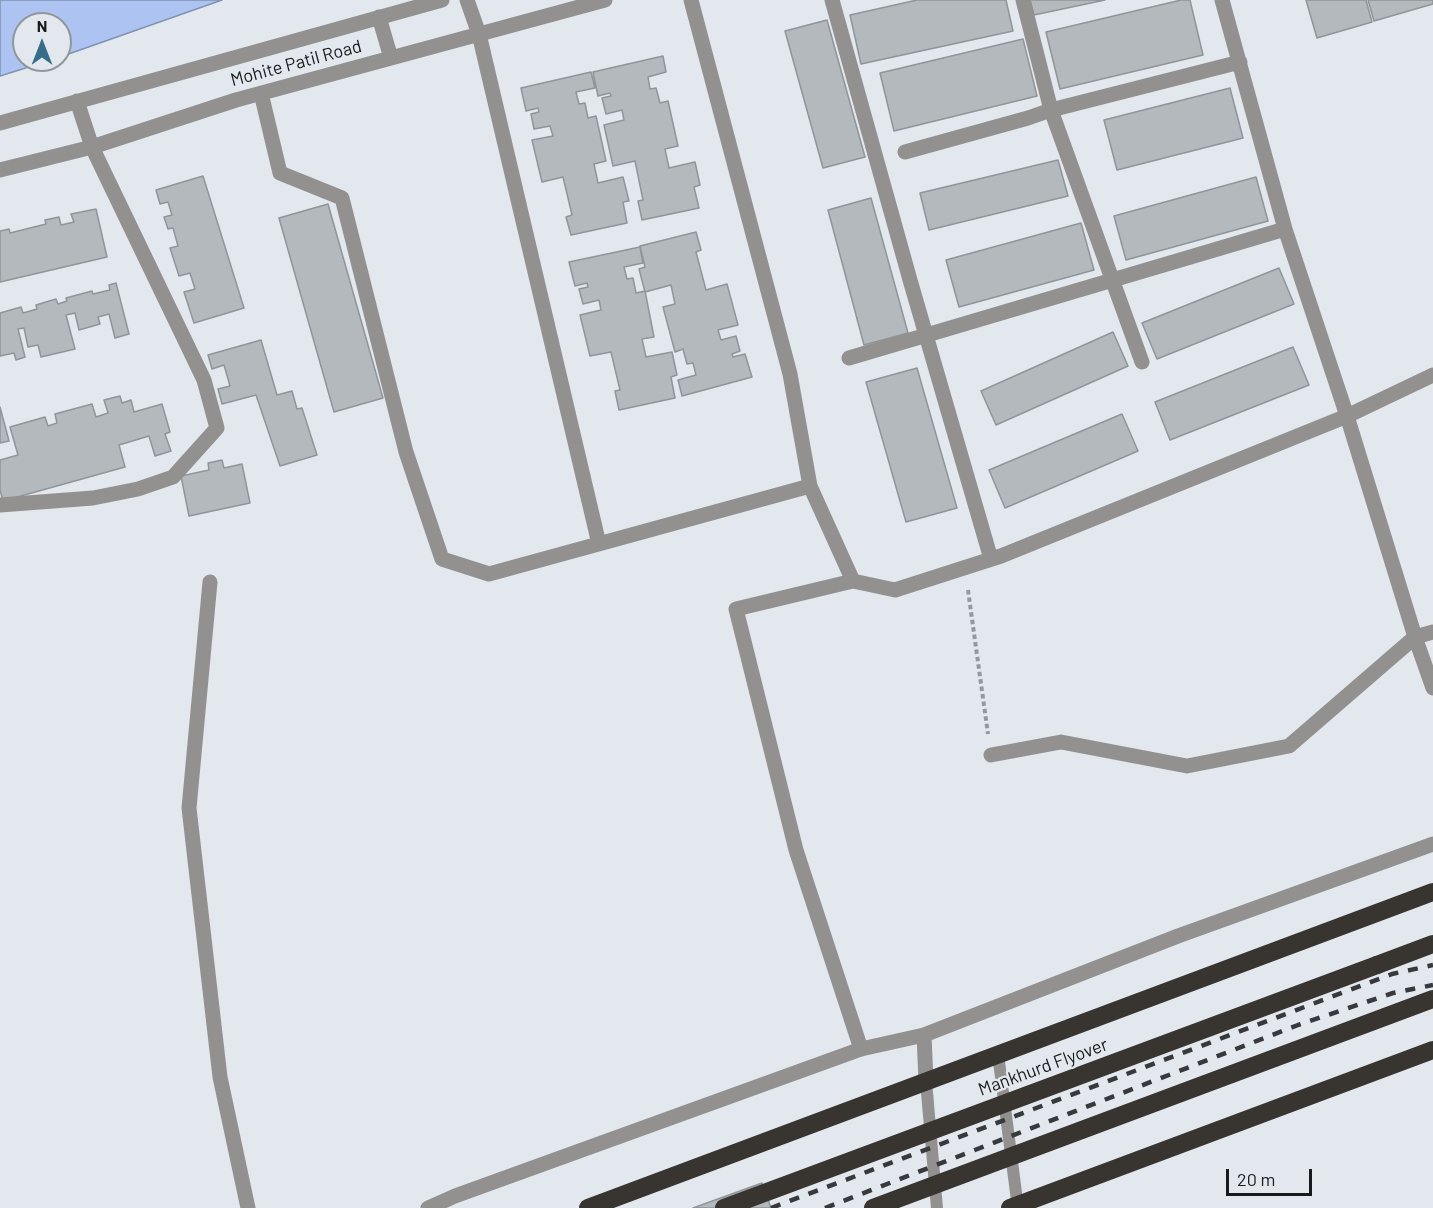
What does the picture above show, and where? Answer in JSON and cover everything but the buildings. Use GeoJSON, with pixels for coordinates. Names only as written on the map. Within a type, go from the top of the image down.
{"type":"FeatureCollection","features":[{"type":"Feature","properties":{"kind":"highway"},"geometry":{"type":"LineString","coordinates":[[588,1208],[1433,892]]}},
{"type":"Feature","properties":{"kind":"highway","name":"Mankhurd Flyover"},"geometry":{"type":"LineString","coordinates":[[724,1208],[1432,944]]}},
{"type":"Feature","properties":{"kind":"highway"},"geometry":{"type":"LineString","coordinates":[[873,1208],[1433,999]]}},
{"type":"Feature","properties":{"kind":"highway"},"geometry":{"type":"LineString","coordinates":[[1015,1207],[1433,1050]]}},
{"type":"Feature","properties":{"kind":"street"},"geometry":{"type":"LineString","coordinates":[[0,123],[442,0]]}},
{"type":"Feature","properties":{"kind":"street"},"geometry":{"type":"LineString","coordinates":[[467,0],[479,34],[599,544]]}},
{"type":"Feature","properties":{"kind":"street","name":"Mohite Patil Road"},"geometry":{"type":"LineString","coordinates":[[0,170],[92,147],[201,110],[261,93],[605,0]]}},
{"type":"Feature","properties":{"kind":"street"},"geometry":{"type":"LineString","coordinates":[[690,0],[790,374],[810,486],[853,581]]}},
{"type":"Feature","properties":{"kind":"street"},"geometry":{"type":"LineString","coordinates":[[832,0],[925,334],[991,559]]}},
{"type":"Feature","properties":{"kind":"street"},"geometry":{"type":"LineString","coordinates":[[1023,0],[1051,110],[1142,363]]}},
{"type":"Feature","properties":{"kind":"street"},"geometry":{"type":"LineString","coordinates":[[1222,0],[1285,229],[1433,688]]}},
{"type":"Feature","properties":{"kind":"street"},"geometry":{"type":"LineString","coordinates":[[379,17],[391,58]]}},
{"type":"Feature","properties":{"kind":"street"},"geometry":{"type":"LineString","coordinates":[[905,152],[1051,110],[1240,62]]}},
{"type":"Feature","properties":{"kind":"street"},"geometry":{"type":"LineString","coordinates":[[261,93],[280,173],[342,198],[406,452],[442,559],[489,574],[810,486]]}},
{"type":"Feature","properties":{"kind":"street"},"geometry":{"type":"LineString","coordinates":[[0,505],[93,498],[138,489],[174,477],[217,428],[204,380],[92,147],[77,101]]}},
{"type":"Feature","properties":{"kind":"street"},"geometry":{"type":"LineString","coordinates":[[849,358],[1285,229]]}},
{"type":"Feature","properties":{"kind":"street"},"geometry":{"type":"LineString","coordinates":[[861,1049],[796,850],[736,609],[853,581],[895,590],[991,559],[1347,416],[1433,375]]}},
{"type":"Feature","properties":{"kind":"street"},"geometry":{"type":"LineString","coordinates":[[210,582],[189,808],[220,1077],[248,1208]]}},
{"type":"Feature","properties":{"kind":"street"},"geometry":{"type":"LineString","coordinates":[[992,755],[1061,741],[1187,766],[1289,746],[1415,638],[1433,632]]}},
{"type":"Feature","properties":{"kind":"street"},"geometry":{"type":"LineString","coordinates":[[428,1208],[466,1192],[861,1049],[924,1035],[1178,936],[1433,844]]}},
{"type":"Feature","properties":{"kind":"street"},"geometry":{"type":"LineString","coordinates":[[924,1035],[926,1082]]}},
{"type":"Feature","properties":{"kind":"lane"},"geometry":{"type":"LineString","coordinates":[[998,1054],[1015,1207]]}},
{"type":"Feature","properties":{"kind":"lane"},"geometry":{"type":"LineString","coordinates":[[926,1082],[937,1208]]}},
{"type":"Feature","properties":{"kind":"path"},"geometry":{"type":"LineString","coordinates":[[965,567],[992,755]]}},
{"type":"Feature","properties":{"kind":"water"},"geometry":{"type":"Polygon","coordinates":[[[0,0],[222,0],[72,53],[72,12],[12,12],[13,72],[0,76],[0,0]]]}},
{"type":"Feature","properties":{"kind":"railway"},"geometry":{"type":"LineString","coordinates":[[771,1208],[1392,974],[1433,965]]}},
{"type":"Feature","properties":{"kind":"railway"},"geometry":{"type":"LineString","coordinates":[[825,1208],[1298,1025],[1393,993],[1433,985]]}}]}
